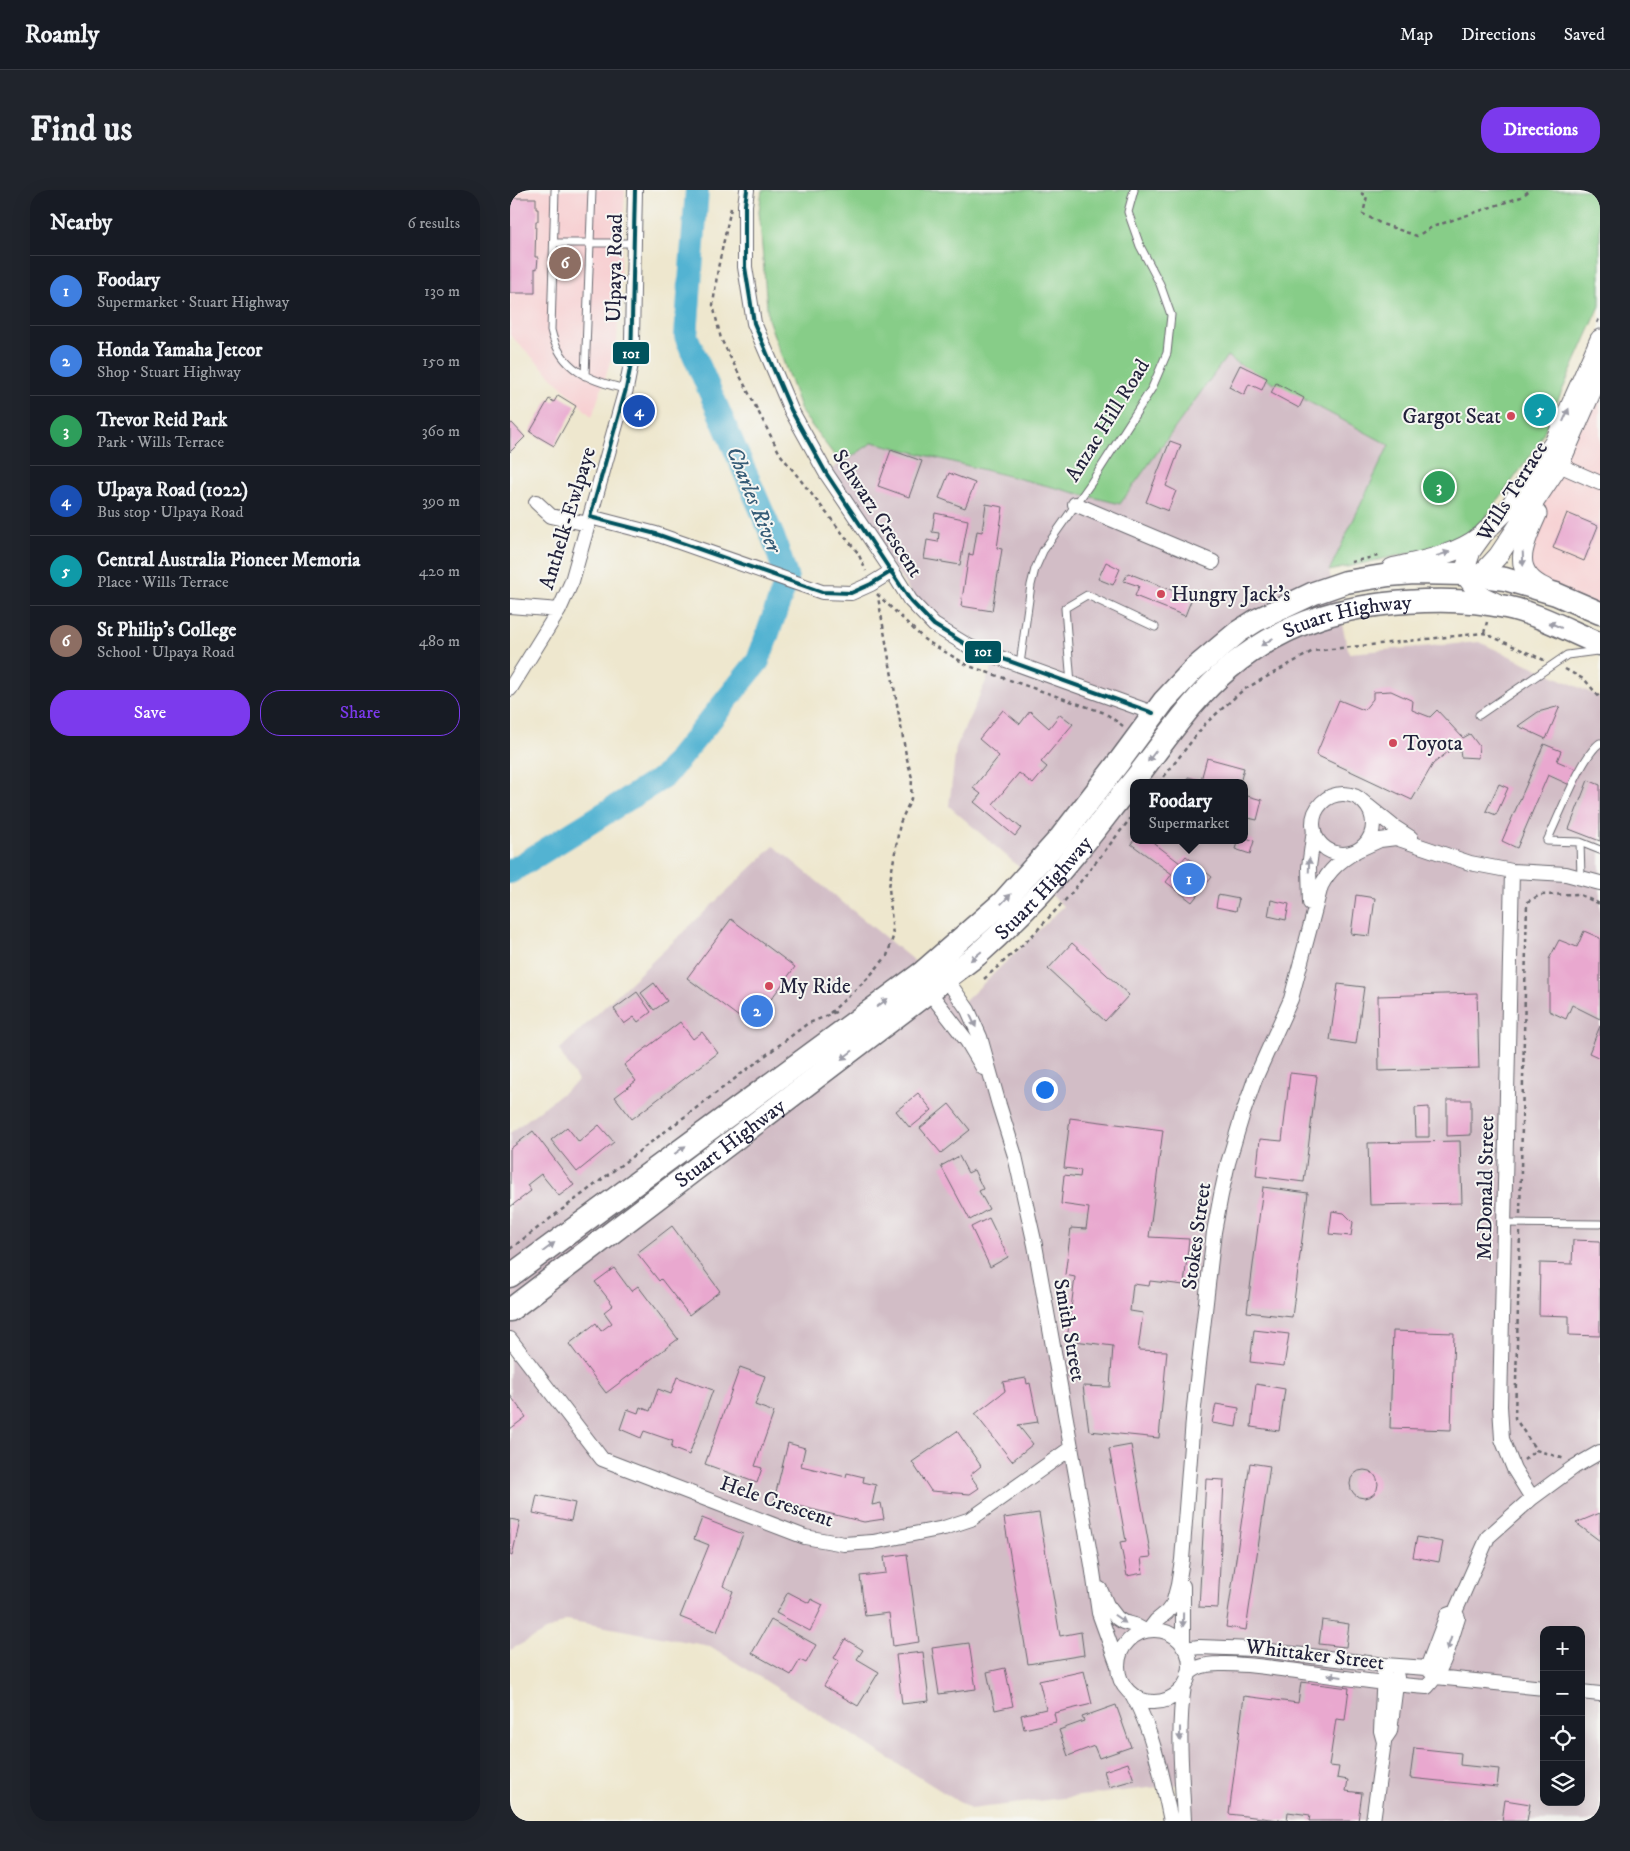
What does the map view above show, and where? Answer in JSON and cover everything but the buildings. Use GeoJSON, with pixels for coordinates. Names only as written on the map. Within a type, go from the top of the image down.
{"type":"FeatureCollection","features":[{"type":"Feature","properties":{"kind":"highway","name":"Stuart Highway"},"geometry":{"type":"LineString","coordinates":[[510,1310],[931,978],[1035,867],[1119,762],[1153,713],[1194,669],[1238,632],[1283,606],[1346,582],[1389,575],[1422,573],[1524,584],[1556,594],[1600,613]]}},
{"type":"Feature","properties":{"kind":"highway","name":"Stuart Highway"},"geometry":{"type":"LineString","coordinates":[[1135,779],[1171,730],[1202,694],[1228,669],[1280,634],[1312,620],[1353,608],[1402,602],[1430,601],[1460,601],[1507,607],[1545,620],[1600,644]]}},
{"type":"Feature","properties":{"kind":"highway"},"geometry":{"type":"LineString","coordinates":[[1153,713],[1171,730]]}},
{"type":"Feature","properties":{"kind":"highway","name":"Stuart Highway"},"geometry":{"type":"LineString","coordinates":[[510,1276],[931,978],[991,943],[1032,903],[1078,851],[1130,785]]}},
{"type":"Feature","properties":{"kind":"main road","name":"Wills Terrace"},"geometry":{"type":"LineString","coordinates":[[1600,339],[1561,428],[1551,462],[1484,533],[1471,551],[1466,566],[1472,578],[1498,556],[1551,462],[1600,372]]}},
{"type":"Feature","properties":{"kind":"main road"},"geometry":{"type":"LineString","coordinates":[[1551,462],[1522,552],[1522,563],[1529,577],[1537,584],[1556,594]]}},
{"type":"Feature","properties":{"kind":"main road"},"geometry":{"type":"LineString","coordinates":[[1346,582],[1455,550],[1468,545],[1484,533]]}},
{"type":"Feature","properties":{"kind":"main road"},"geometry":{"type":"LineString","coordinates":[[1430,601],[1453,594],[1472,578],[1480,595],[1507,607]]}},
{"type":"Feature","properties":{"kind":"street","name":"Ulpaya Road"},"geometry":{"type":"LineString","coordinates":[[613,433],[631,364],[635,190]]}},
{"type":"Feature","properties":{"kind":"street","name":"Schwarz Crescent"},"geometry":{"type":"LineString","coordinates":[[747,190],[745,204],[745,267],[754,324],[791,410],[826,473],[910,600],[934,625],[970,647],[1153,713]]}},
{"type":"Feature","properties":{"kind":"street","name":"Anthelk-Ewlpaye"},"geometry":{"type":"LineString","coordinates":[[510,689],[559,610],[572,581],[601,483],[613,433]]}},
{"type":"Feature","properties":{"kind":"street"},"geometry":{"type":"LineString","coordinates":[[1551,462],[1600,483]]}},
{"type":"Feature","properties":{"kind":"street"},"geometry":{"type":"LineString","coordinates":[[536,502],[551,516],[589,520],[656,534],[822,592],[851,592],[871,584],[892,571]]}},
{"type":"Feature","properties":{"kind":"street"},"geometry":{"type":"LineString","coordinates":[[1075,504],[1213,562]]}},
{"type":"Feature","properties":{"kind":"street"},"geometry":{"type":"LineString","coordinates":[[510,606],[559,610]]}},
{"type":"Feature","properties":{"kind":"street"},"geometry":{"type":"LineString","coordinates":[[1308,932],[1311,890],[1309,867],[1314,829],[1313,822],[1318,808],[1329,798],[1343,794],[1351,796],[1364,803],[1394,827],[1424,847]]}},
{"type":"Feature","properties":{"kind":"street"},"geometry":{"type":"LineString","coordinates":[[1314,829],[1320,842],[1332,852],[1340,854],[1358,851],[1371,837],[1373,828],[1372,814],[1364,803]]}},
{"type":"Feature","properties":{"kind":"street"},"geometry":{"type":"LineString","coordinates":[[1308,932],[1317,895],[1325,877],[1337,864],[1374,842],[1388,838],[1404,840],[1470,863],[1512,871],[1581,877],[1600,883]]}},
{"type":"Feature","properties":{"kind":"street","name":"McDonald Street"},"geometry":{"type":"LineString","coordinates":[[1512,871],[1500,1406],[1502,1439],[1514,1469],[1532,1498]]}},
{"type":"Feature","properties":{"kind":"street","name":"Stokes Street"},"geometry":{"type":"LineString","coordinates":[[1147,1631],[1173,1604],[1178,1586],[1182,1560],[1194,1406],[1214,1232],[1228,1163],[1255,1079],[1291,999],[1308,932]]}},
{"type":"Feature","properties":{"kind":"street","name":"Smith Street"},"geometry":{"type":"LineString","coordinates":[[931,978],[961,998],[975,1023],[1015,1156],[1026,1199],[1100,1613],[1118,1666]]}},
{"type":"Feature","properties":{"kind":"street","name":"Smith Street"},"geometry":{"type":"LineString","coordinates":[[931,978],[976,1053],[999,1105]]}},
{"type":"Feature","properties":{"kind":"street","name":"Hele Crescent"},"geometry":{"type":"LineString","coordinates":[[510,1339],[602,1458],[805,1537],[823,1541],[844,1544],[873,1542],[944,1528],[971,1519],[1071,1448]]}},
{"type":"Feature","properties":{"kind":"street"},"geometry":{"type":"LineString","coordinates":[[1431,1673],[1447,1615],[1455,1612],[1488,1537],[1532,1498],[1574,1467],[1600,1452]]}},
{"type":"Feature","properties":{"kind":"street","name":"Stokes Street"},"geometry":{"type":"LineString","coordinates":[[1182,1560],[1184,1648]]}},
{"type":"Feature","properties":{"kind":"street","name":"Smith Street"},"geometry":{"type":"LineString","coordinates":[[1092,1564],[1102,1596],[1111,1612],[1123,1622],[1147,1631]]}},
{"type":"Feature","properties":{"kind":"street"},"geometry":{"type":"LineString","coordinates":[[1171,1821],[1161,1773],[1142,1713],[1133,1696],[1122,1683],[1118,1666],[1119,1656],[1128,1640],[1147,1631],[1157,1630],[1172,1635],[1184,1648],[1189,1661],[1180,1712],[1184,1821]]}},
{"type":"Feature","properties":{"kind":"street","name":"Whittaker Street"},"geometry":{"type":"LineString","coordinates":[[1184,1648],[1254,1649],[1540,1687]]}},
{"type":"Feature","properties":{"kind":"street","name":"Whittaker Street"},"geometry":{"type":"LineString","coordinates":[[1186,1680],[1192,1671],[1201,1667],[1219,1664],[1257,1666],[1390,1684],[1427,1686],[1431,1673]]}},
{"type":"Feature","properties":{"kind":"street"},"geometry":{"type":"LineString","coordinates":[[1373,1821],[1384,1742],[1381,1731],[1390,1684],[1391,1666]]}},
{"type":"Feature","properties":{"kind":"street"},"geometry":{"type":"LineString","coordinates":[[1133,1696],[1143,1701],[1155,1702],[1171,1697],[1186,1680]]}},
{"type":"Feature","properties":{"kind":"street"},"geometry":{"type":"LineString","coordinates":[[1585,1692],[1600,1694]]}},
{"type":"Feature","properties":{"kind":"lane"},"geometry":{"type":"LineString","coordinates":[[555,190],[551,330],[554,343],[560,355],[572,368],[585,376],[605,384],[626,389]]}},
{"type":"Feature","properties":{"kind":"lane"},"geometry":{"type":"LineString","coordinates":[[585,376],[592,190]]}},
{"type":"Feature","properties":{"kind":"lane","name":"Anzac Hill Road"},"geometry":{"type":"LineString","coordinates":[[1020,664],[1028,603],[1035,569],[1044,550],[1091,483],[1152,388],[1167,353],[1172,315],[1160,284],[1140,246],[1128,212],[1134,190]]}},
{"type":"Feature","properties":{"kind":"lane"},"geometry":{"type":"LineString","coordinates":[[554,243],[634,243]]}},
{"type":"Feature","properties":{"kind":"lane"},"geometry":{"type":"LineString","coordinates":[[1072,684],[1065,608],[1087,595],[1155,627]]}},
{"type":"Feature","properties":{"kind":"lane"},"geometry":{"type":"LineString","coordinates":[[1479,715],[1568,654],[1600,651]]}},
{"type":"Feature","properties":{"kind":"lane"},"geometry":{"type":"LineString","coordinates":[[1600,743],[1592,749],[1577,776],[1547,841],[1580,842],[1600,850]]}},
{"type":"Feature","properties":{"kind":"lane"},"geometry":{"type":"LineString","coordinates":[[1580,842],[1581,877]]}},
{"type":"Feature","properties":{"kind":"lane"},"geometry":{"type":"LineString","coordinates":[[1504,1224],[1600,1224]]}},
{"type":"Feature","properties":{"kind":"path"},"geometry":{"type":"LineString","coordinates":[[1361,193],[1367,196],[1363,214],[1382,224],[1417,236],[1432,227],[1521,197],[1530,190]]}},
{"type":"Feature","properties":{"kind":"path"},"geometry":{"type":"LineString","coordinates":[[1540,410],[1556,414]]}},
{"type":"Feature","properties":{"kind":"path"},"geometry":{"type":"LineString","coordinates":[[827,1016],[867,979],[887,956],[892,937],[889,887],[900,823],[910,799],[912,778],[906,755],[878,596]]}},
{"type":"Feature","properties":{"kind":"path"},"geometry":{"type":"LineString","coordinates":[[1162,779],[1205,724],[1244,690],[1313,651],[1484,633],[1555,664],[1585,680],[1600,698]]}},
{"type":"Feature","properties":{"kind":"path"},"geometry":{"type":"LineString","coordinates":[[984,979],[1029,938],[1068,896],[1130,819]]}},
{"type":"Feature","properties":{"kind":"path"},"geometry":{"type":"LineString","coordinates":[[1572,1454],[1564,1459],[1536,1450],[1515,1418],[1527,902],[1540,894],[1578,894],[1600,904]]}},
{"type":"Feature","properties":{"kind":"shaded area"},"geometry":{"type":"Polygon","coordinates":[[[510,190],[625,190],[617,342],[592,417],[510,335],[510,190]]]}},
{"type":"Feature","properties":{"kind":"shaded area"},"geometry":{"type":"Polygon","coordinates":[[[1227,355],[1240,365],[1389,445],[1329,571],[1349,653],[1479,642],[1600,697],[1600,1821],[1188,1821],[1191,1783],[970,1809],[710,1646],[567,1620],[510,1650],[510,1133],[578,1081],[559,1050],[774,846],[964,1002],[1064,906],[949,806],[956,747],[997,657],[934,625],[826,473],[872,442],[1120,504],[1227,355]]]}},
{"type":"Feature","properties":{"kind":"shaded area"},"geometry":{"type":"Polygon","coordinates":[[[1600,372],[1600,613],[1537,584],[1522,552],[1600,372]]]}},
{"type":"Feature","properties":{"kind":"green space"},"geometry":{"type":"Polygon","coordinates":[[[762,190],[1600,190],[1600,306],[1537,447],[1479,526],[1454,543],[1329,571],[1389,445],[1240,365],[1227,356],[1120,504],[873,442],[841,464],[802,413],[768,319],[759,211],[762,190]]]}},
{"type":"Feature","properties":{"kind":"waterway","name":"Charles River"},"geometry":{"type":"LineString","coordinates":[[510,872],[665,776],[758,661],[787,579],[773,537],[686,336],[697,190]]}},
{"type":"Feature","properties":{"kind":"transit line","name":"101"},"geometry":{"type":"LineString","coordinates":[[635,190],[631,364],[626,389],[590,517],[656,534],[822,592],[851,593],[871,584],[892,571]]}},
{"type":"Feature","properties":{"kind":"transit line","name":"101"},"geometry":{"type":"LineString","coordinates":[[747,190],[745,205],[745,267],[754,323],[791,410],[826,473],[910,600],[934,625],[970,647],[1153,713]]}},
{"type":"Feature","properties":{"kind":"place","name":"St Philip's College"},"geometry":{"type":"Point","coordinates":[565,263]}},
{"type":"Feature","properties":{"kind":"place","name":"Central Australia Pioneer Memoria"},"geometry":{"type":"Point","coordinates":[1540,410]}},
{"type":"Feature","properties":{"kind":"place","name":"Ulpaya Road (1022)"},"geometry":{"type":"Point","coordinates":[639,411]}},
{"type":"Feature","properties":{"kind":"place","name":"Gargot Seat"},"geometry":{"type":"Point","coordinates":[1511,416]}},
{"type":"Feature","properties":{"kind":"place","name":"Trevor Reid Park"},"geometry":{"type":"Point","coordinates":[1439,487]}},
{"type":"Feature","properties":{"kind":"place","name":"Hungry Jack's"},"geometry":{"type":"Point","coordinates":[1161,594]}},
{"type":"Feature","properties":{"kind":"place","name":"Toyota"},"geometry":{"type":"Point","coordinates":[1393,743]}},
{"type":"Feature","properties":{"kind":"place","name":"Foodary"},"geometry":{"type":"Point","coordinates":[1189,879]}},
{"type":"Feature","properties":{"kind":"place","name":"My Ride"},"geometry":{"type":"Point","coordinates":[769,986]}},
{"type":"Feature","properties":{"kind":"place","name":"Honda Yamaha Jetcor"},"geometry":{"type":"Point","coordinates":[757,1011]}}]}
